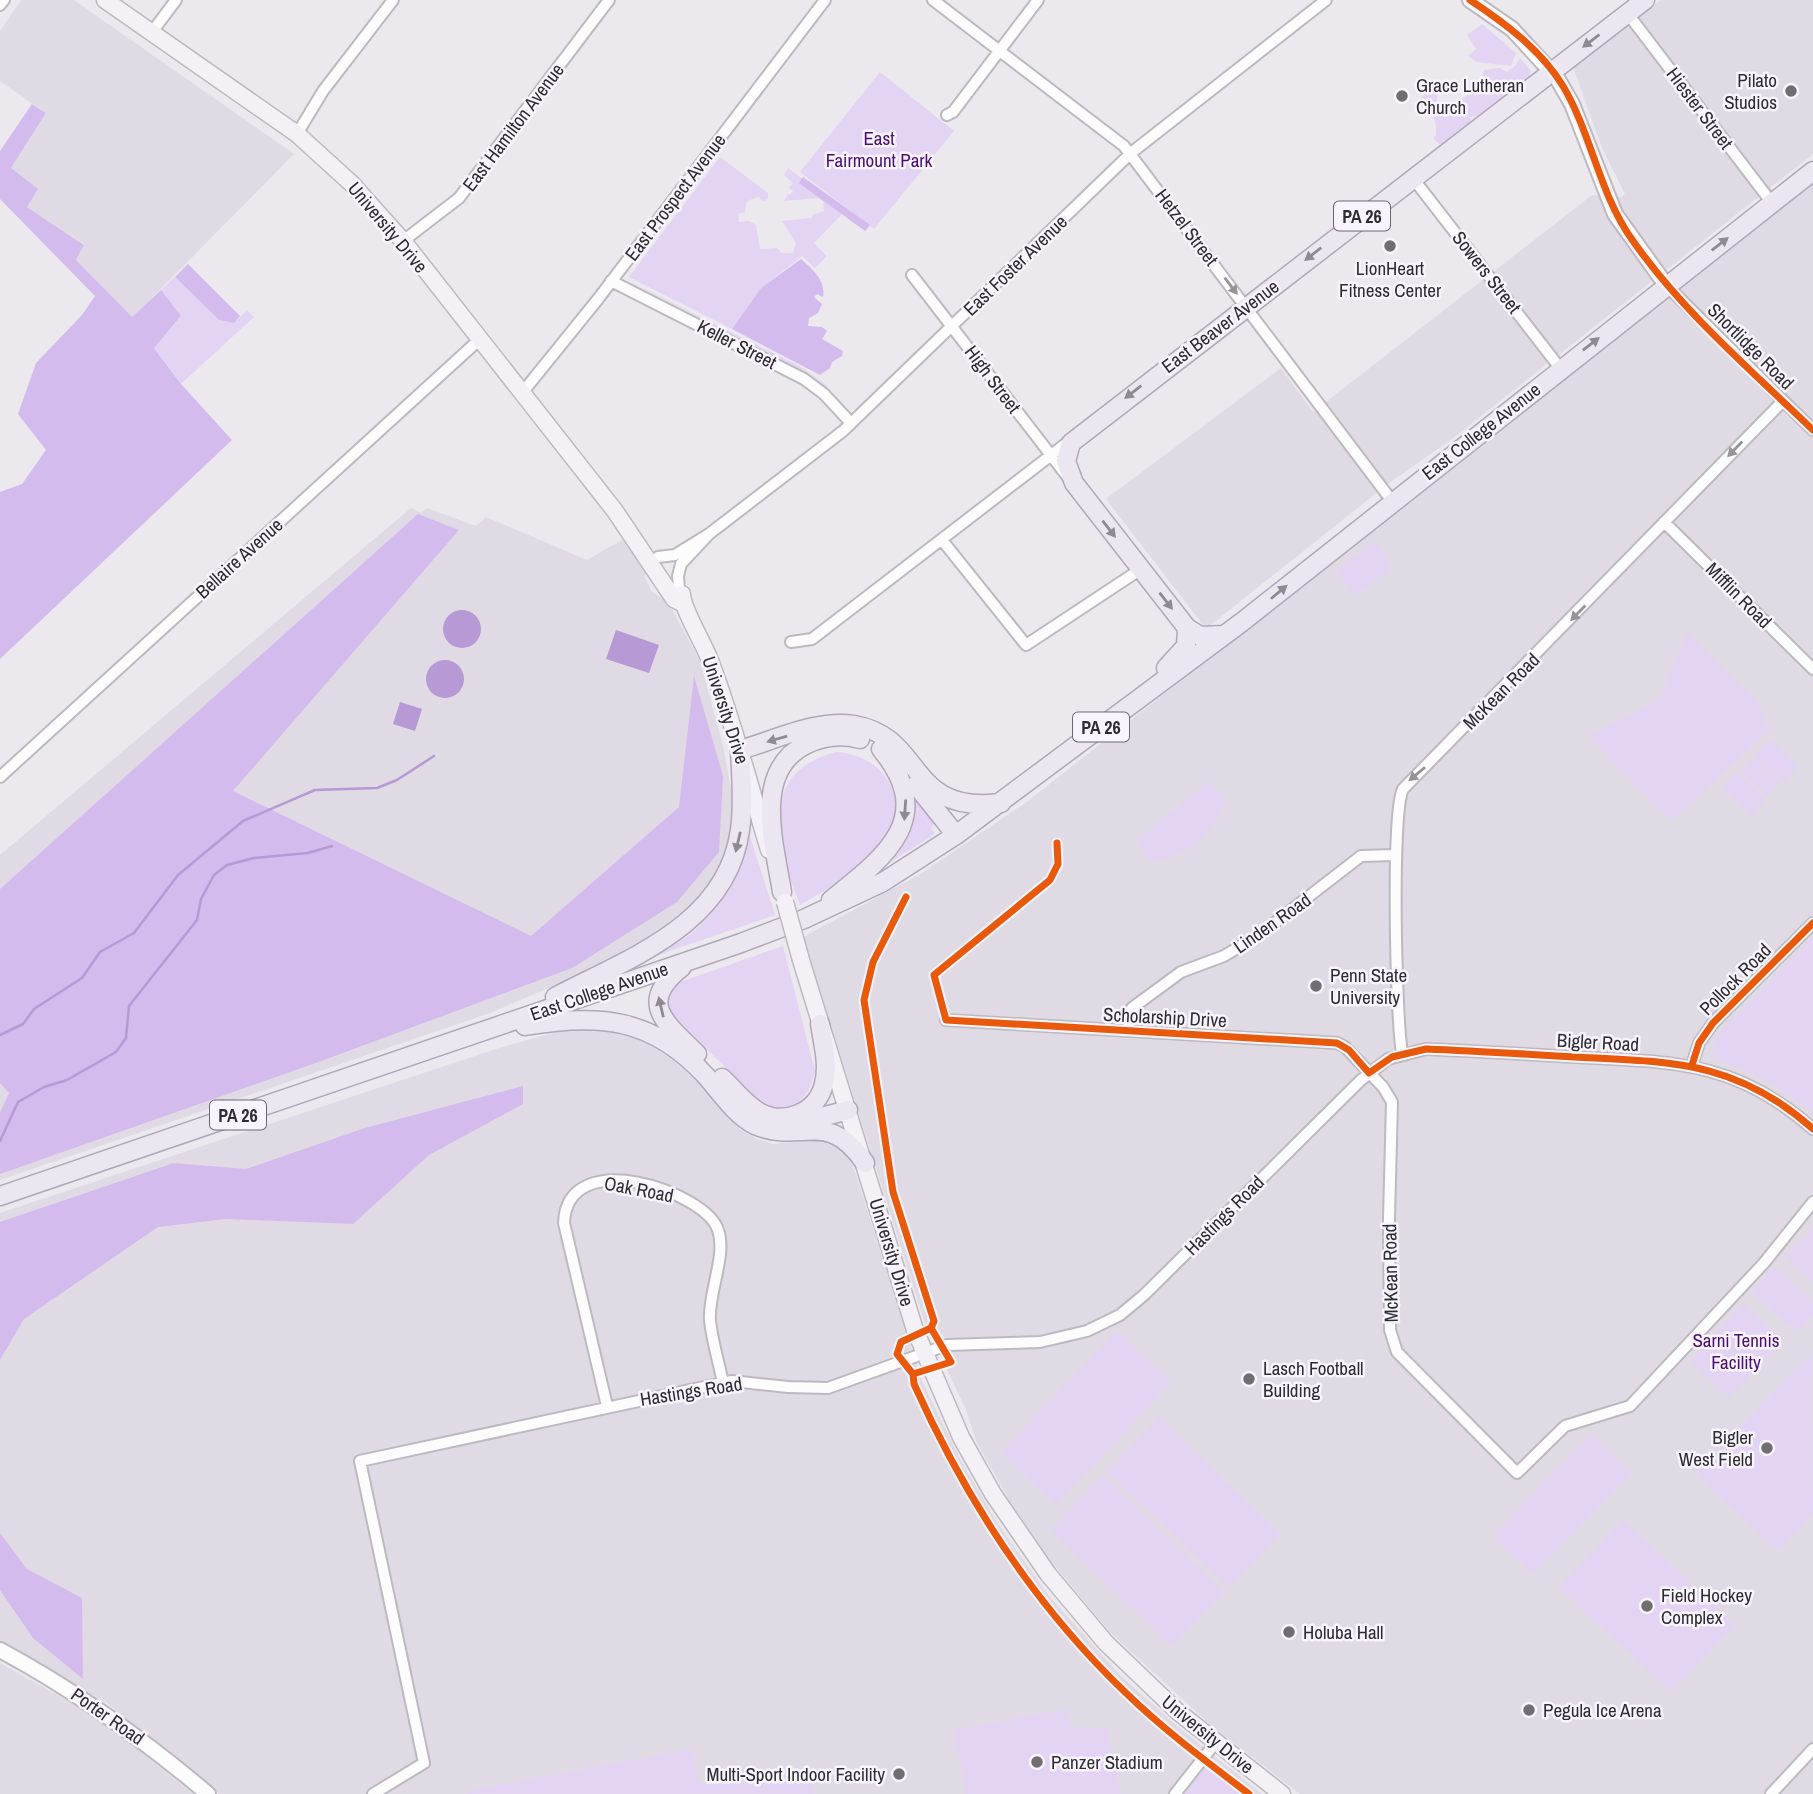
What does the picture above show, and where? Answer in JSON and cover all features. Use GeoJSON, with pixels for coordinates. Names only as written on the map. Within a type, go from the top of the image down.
{"type":"FeatureCollection","features":[{"type":"Feature","properties":{"kind":"main road","name":"University Drive"},"geometry":{"type":"LineString","coordinates":[[105,0],[297,134],[337,168],[403,241],[615,511],[674,599],[680,596]]}},
{"type":"Feature","properties":{"kind":"main road","name":"East Beaver Avenue"},"geometry":{"type":"LineString","coordinates":[[1080,433],[1645,0]]}},
{"type":"Feature","properties":{"kind":"main road","name":"East College Avenue"},"geometry":{"type":"LineString","coordinates":[[0,1196],[693,959],[804,919],[883,882],[1001,803],[1225,635],[1560,368],[1813,172]]}},
{"type":"Feature","properties":{"kind":"main road","name":"High Street"},"geometry":{"type":"LineString","coordinates":[[1080,433],[1071,443],[1066,457],[1074,483],[1187,628]]}},
{"type":"Feature","properties":{"kind":"main road","name":"University Drive"},"geometry":{"type":"LineString","coordinates":[[615,511],[639,532],[658,557],[708,653],[740,750],[820,1024],[925,1352],[961,1437],[1027,1546],[1106,1643],[1177,1711],[1283,1794]]}},
{"type":"Feature","properties":{"kind":"main road","name":"East College Avenue"},"geometry":{"type":"LineString","coordinates":[[1150,691],[1158,675],[1186,646],[1187,628]]}},
{"type":"Feature","properties":{"kind":"main road"},"geometry":{"type":"LineString","coordinates":[[1187,628],[1200,636],[1225,635]]}},
{"type":"Feature","properties":{"kind":"main road"},"geometry":{"type":"LineString","coordinates":[[505,1024],[664,940],[703,909],[728,872],[740,831],[743,797],[740,750],[820,726],[854,725],[877,733],[897,746],[940,796],[969,804],[1001,803]]}},
{"type":"Feature","properties":{"kind":"main road"},"geometry":{"type":"LineString","coordinates":[[783,897],[770,807],[771,794],[782,767],[804,746],[830,737],[855,738],[881,749],[901,765],[956,835]]}},
{"type":"Feature","properties":{"kind":"main road"},"geometry":{"type":"LineString","coordinates":[[804,919],[870,867],[899,835],[906,811],[905,791],[897,771],[881,749]]}},
{"type":"Feature","properties":{"kind":"main road"},"geometry":{"type":"LineString","coordinates":[[693,959],[661,987],[657,1002],[661,1015],[758,1111],[774,1117],[789,1117],[808,1109],[818,1098],[824,1084],[826,1065],[820,1024]]}},
{"type":"Feature","properties":{"kind":"main road"},"geometry":{"type":"LineString","coordinates":[[477,1034],[570,1019],[607,1021],[644,1029],[679,1051],[751,1123],[768,1129],[833,1133],[849,1142],[865,1163]]}},
{"type":"Feature","properties":{"kind":"main road"},"geometry":{"type":"LineString","coordinates":[[787,1130],[800,1123],[848,1110]]}},
{"type":"Feature","properties":{"kind":"street"},"geometry":{"type":"LineString","coordinates":[[0,5],[4,0]]}},
{"type":"Feature","properties":{"kind":"street"},"geometry":{"type":"LineString","coordinates":[[152,33],[176,0]]}},
{"type":"Feature","properties":{"kind":"street"},"geometry":{"type":"LineString","coordinates":[[297,134],[323,91],[393,0]]}},
{"type":"Feature","properties":{"kind":"street","name":"East Hamilton Avenue"},"geometry":{"type":"LineString","coordinates":[[403,241],[462,195],[609,0]]}},
{"type":"Feature","properties":{"kind":"street","name":"East Prospect Avenue"},"geometry":{"type":"LineString","coordinates":[[522,393],[825,0]]}},
{"type":"Feature","properties":{"kind":"street","name":"Hetzel Street"},"geometry":{"type":"LineString","coordinates":[[933,0],[1131,153],[1392,501]]}},
{"type":"Feature","properties":{"kind":"street"},"geometry":{"type":"LineString","coordinates":[[947,115],[953,112],[1038,0]]}},
{"type":"Feature","properties":{"kind":"street","name":"East Foster Avenue"},"geometry":{"type":"LineString","coordinates":[[658,557],[675,555],[709,534],[851,423],[1131,153],[1326,0]]}},
{"type":"Feature","properties":{"kind":"street"},"geometry":{"type":"LineString","coordinates":[[1470,0],[1512,29],[1552,71],[1572,103],[1615,214],[1666,285]]}},
{"type":"Feature","properties":{"kind":"street","name":"Hiester Street"},"geometry":{"type":"LineString","coordinates":[[1628,14],[1772,203]]}},
{"type":"Feature","properties":{"kind":"street","name":"Sowers Street"},"geometry":{"type":"LineString","coordinates":[[1412,177],[1560,368]]}},
{"type":"Feature","properties":{"kind":"street","name":"High Street"},"geometry":{"type":"LineString","coordinates":[[912,275],[1049,456],[1074,483]]}},
{"type":"Feature","properties":{"kind":"street","name":"Keller Street"},"geometry":{"type":"LineString","coordinates":[[611,281],[804,379],[829,398],[851,423]]}},
{"type":"Feature","properties":{"kind":"street","name":"Shortlidge Road"},"geometry":{"type":"LineString","coordinates":[[1666,285],[1813,430]]}},
{"type":"Feature","properties":{"kind":"street","name":"Bellaire Avenue"},"geometry":{"type":"LineString","coordinates":[[0,777],[480,340]]}},
{"type":"Feature","properties":{"kind":"street","name":"McKean Road"},"geometry":{"type":"LineString","coordinates":[[1402,1052],[1395,855],[1397,806],[1405,785],[1783,401]]}},
{"type":"Feature","properties":{"kind":"street","name":"East Beaver Avenue"},"geometry":{"type":"LineString","coordinates":[[791,642],[812,639],[1080,433]]}},
{"type":"Feature","properties":{"kind":"street","name":"Mifflin Road"},"geometry":{"type":"LineString","coordinates":[[1664,522],[1813,669]]}},
{"type":"Feature","properties":{"kind":"street","name":"East Foster Avenue"},"geometry":{"type":"LineString","coordinates":[[680,596],[681,564],[709,534]]}},
{"type":"Feature","properties":{"kind":"street"},"geometry":{"type":"LineString","coordinates":[[942,540],[1026,645],[1141,569]]}},
{"type":"Feature","properties":{"kind":"street","name":"Linden Road"},"geometry":{"type":"LineString","coordinates":[[1128,1031],[1132,1008],[1174,976],[1224,956],[1259,935],[1362,856],[1395,855]]}},
{"type":"Feature","properties":{"kind":"street","name":"Pollock Road"},"geometry":{"type":"LineString","coordinates":[[1692,1065],[1699,1043],[1713,1023],[1813,923]]}},
{"type":"Feature","properties":{"kind":"street","name":"Scholarship Drive"},"geometry":{"type":"LineString","coordinates":[[946,1020],[1337,1043],[1349,1050],[1370,1073]]}},
{"type":"Feature","properties":{"kind":"street","name":"Bigler Road"},"geometry":{"type":"LineString","coordinates":[[1370,1073],[1402,1052],[1439,1049],[1648,1060],[1692,1065],[1758,1091],[1813,1129]]}},
{"type":"Feature","properties":{"kind":"street","name":"McKean Road"},"geometry":{"type":"LineString","coordinates":[[1370,1073],[1388,1093],[1393,1104],[1389,1218],[1392,1339],[1405,1363],[1517,1473],[1565,1426],[1630,1406],[1764,1264],[1813,1202]]}},
{"type":"Feature","properties":{"kind":"street","name":"Hastings Road"},"geometry":{"type":"LineString","coordinates":[[373,1794],[424,1763],[360,1461],[723,1383],[743,1380],[788,1387],[828,1388],[925,1352],[958,1344],[1060,1339],[1087,1331],[1120,1315],[1144,1295],[1326,1112],[1370,1073]]}},
{"type":"Feature","properties":{"kind":"street","name":"Oak Road"},"geometry":{"type":"LineString","coordinates":[[607,1406],[564,1223],[566,1202],[574,1191],[598,1180],[653,1188],[683,1198],[709,1213],[716,1224],[720,1243],[710,1320],[723,1383]]}},
{"type":"Feature","properties":{"kind":"street","name":"Porter Road"},"geometry":{"type":"LineString","coordinates":[[0,1650],[76,1693],[118,1721],[208,1794]]}},
{"type":"Feature","properties":{"kind":"street"},"geometry":{"type":"LineString","coordinates":[[1175,1794],[1216,1742]]}},
{"type":"Feature","properties":{"kind":"street"},"geometry":{"type":"LineString","coordinates":[[1771,1794],[1813,1749]]}},
{"type":"Feature","properties":{"kind":"shaded area"},"geometry":{"type":"Polygon","coordinates":[[[21,0],[74,0],[294,154],[132,318],[76,260],[84,244],[27,207],[11,168],[46,113],[0,81],[0,31],[21,0]]]}},
{"type":"Feature","properties":{"kind":"shaded area"},"geometry":{"type":"Polygon","coordinates":[[[1661,0],[1813,0],[1813,154],[1452,439],[1389,483],[1208,627],[1203,625],[1106,499],[1281,368],[1313,412],[1592,195],[1622,197],[1625,194],[1602,148],[1573,67],[1661,0]]]}},
{"type":"Feature","properties":{"kind":"shaded area"},"geometry":{"type":"Polygon","coordinates":[[[32,104],[46,113],[11,168],[38,189],[27,207],[84,245],[76,260],[132,317],[161,290],[181,316],[154,348],[181,384],[232,440],[0,659],[0,492],[22,484],[46,450],[18,414],[36,363],[82,315],[95,296],[0,199],[0,151],[32,104]]]}},
{"type":"Feature","properties":{"kind":"shaded area"},"geometry":{"type":"Polygon","coordinates":[[[803,177],[870,225],[865,231],[799,183],[803,177]]]}},
{"type":"Feature","properties":{"kind":"shaded area","name":"Penn State University"},"geometry":{"type":"Polygon","coordinates":[[[1813,182],[1813,1794],[1300,1794],[1206,1721],[1110,1632],[1048,1558],[1010,1502],[977,1443],[966,1410],[925,1323],[803,937],[919,875],[1028,801],[1813,182]]]}},
{"type":"Feature","properties":{"kind":"shaded area"},"geometry":{"type":"Polygon","coordinates":[[[801,259],[817,275],[823,291],[823,297],[817,294],[814,297],[822,304],[818,313],[809,318],[808,326],[822,327],[827,331],[822,339],[843,351],[842,356],[820,375],[732,329],[761,288],[801,259]]]}},
{"type":"Feature","properties":{"kind":"shaded area"},"geometry":{"type":"Polygon","coordinates":[[[188,264],[240,316],[234,323],[219,320],[175,277],[188,264]]]}},
{"type":"Feature","properties":{"kind":"shaded area"},"geometry":{"type":"Polygon","coordinates":[[[411,508],[421,513],[427,508],[476,526],[486,517],[587,560],[625,538],[648,573],[644,576],[652,592],[668,602],[700,661],[723,746],[733,798],[732,837],[706,895],[651,940],[596,968],[490,1013],[0,1180],[0,855],[411,508]]]}},
{"type":"Feature","properties":{"kind":"shaded area"},"geometry":{"type":"Polygon","coordinates":[[[418,514],[459,530],[233,791],[531,936],[679,807],[694,676],[723,776],[719,852],[677,902],[572,968],[324,1060],[0,1174],[0,1113],[9,1093],[0,1083],[0,889],[418,514]]]}},
{"type":"Feature","properties":{"kind":"shaded area"},"geometry":{"type":"Polygon","coordinates":[[[462,610],[475,616],[481,629],[475,642],[462,648],[449,642],[443,629],[449,616],[462,610]]]}},
{"type":"Feature","properties":{"kind":"shaded area"},"geometry":{"type":"Polygon","coordinates":[[[616,630],[659,645],[649,673],[606,659],[616,630]]]}},
{"type":"Feature","properties":{"kind":"shaded area"},"geometry":{"type":"Polygon","coordinates":[[[445,660],[458,666],[464,679],[458,692],[445,698],[432,692],[426,679],[432,666],[445,660]]]}},
{"type":"Feature","properties":{"kind":"shaded area"},"geometry":{"type":"Polygon","coordinates":[[[400,702],[422,709],[415,731],[393,724],[400,702]]]}},
{"type":"Feature","properties":{"kind":"shaded area"},"geometry":{"type":"Polygon","coordinates":[[[605,1027],[638,1036],[665,1050],[702,1084],[740,1129],[757,1139],[773,1144],[825,1138],[850,1156],[922,1381],[959,1457],[996,1521],[1049,1596],[1120,1675],[1177,1726],[1262,1794],[219,1794],[108,1704],[0,1642],[0,1213],[496,1049],[556,1032],[605,1027]]]}},
{"type":"Feature","properties":{"kind":"shaded area"},"geometry":{"type":"Polygon","coordinates":[[[523,1086],[523,1104],[429,1155],[353,1224],[226,1219],[158,1227],[24,1319],[0,1360],[0,1222],[174,1163],[246,1169],[365,1128],[523,1086]]]}},
{"type":"Feature","properties":{"kind":"shaded area"},"geometry":{"type":"Polygon","coordinates":[[[0,1533],[27,1569],[82,1598],[83,1679],[33,1638],[0,1590],[0,1533]]]}},
{"type":"Feature","properties":{"kind":"shaded area"},"geometry":{"type":"Polygon","coordinates":[[[0,1663],[77,1706],[124,1738],[193,1794],[0,1794],[0,1663]]]}},
{"type":"Feature","properties":{"kind":"green space"},"geometry":{"type":"Polygon","coordinates":[[[1482,24],[1516,53],[1511,66],[1477,62],[1468,56],[1476,49],[1467,35],[1482,24]]]}},
{"type":"Feature","properties":{"kind":"green space"},"geometry":{"type":"Polygon","coordinates":[[[1520,58],[1531,71],[1529,76],[1477,116],[1470,117],[1471,121],[1440,145],[1433,138],[1436,135],[1434,119],[1419,102],[1428,88],[1437,93],[1437,103],[1453,109],[1457,102],[1480,88],[1484,70],[1500,68],[1507,72],[1520,58]]]}},
{"type":"Feature","properties":{"kind":"green space","name":"East Fairmount Park"},"geometry":{"type":"Polygon","coordinates":[[[880,72],[954,131],[874,229],[800,172],[880,72]]]}},
{"type":"Feature","properties":{"kind":"green space"},"geometry":{"type":"Polygon","coordinates":[[[720,157],[768,193],[764,202],[758,197],[747,201],[745,212],[738,214],[739,222],[749,221],[756,225],[760,249],[777,248],[782,253],[793,253],[796,243],[782,221],[812,218],[812,215],[824,211],[823,201],[818,198],[784,201],[793,191],[789,188],[793,183],[784,175],[788,168],[845,211],[814,243],[827,256],[815,268],[802,256],[761,288],[732,329],[629,277],[720,157]]]}},
{"type":"Feature","properties":{"kind":"green space"},"geometry":{"type":"Polygon","coordinates":[[[175,277],[219,320],[234,323],[247,310],[254,317],[181,384],[154,347],[181,317],[161,290],[175,277]]]}},
{"type":"Feature","properties":{"kind":"green space"},"geometry":{"type":"Polygon","coordinates":[[[627,280],[799,366],[828,386],[794,366],[627,280]]]}},
{"type":"Feature","properties":{"kind":"green space"},"geometry":{"type":"Polygon","coordinates":[[[1374,542],[1389,561],[1389,570],[1355,596],[1336,571],[1374,542]]]}},
{"type":"Feature","properties":{"kind":"green space"},"geometry":{"type":"Polygon","coordinates":[[[1687,633],[1760,705],[1768,731],[1671,821],[1589,736],[1660,699],[1687,633]]]}},
{"type":"Feature","properties":{"kind":"green space"},"geometry":{"type":"Polygon","coordinates":[[[1770,739],[1799,767],[1784,782],[1755,755],[1770,739]]]}},
{"type":"Feature","properties":{"kind":"green space"},"geometry":{"type":"Polygon","coordinates":[[[836,752],[867,760],[884,776],[896,804],[894,823],[885,841],[871,857],[835,884],[800,905],[780,837],[779,815],[783,794],[793,777],[810,762],[836,752]]]}},
{"type":"Feature","properties":{"kind":"green space"},"geometry":{"type":"Polygon","coordinates":[[[1755,757],[1780,782],[1767,796],[1741,771],[1755,757]]]}},
{"type":"Feature","properties":{"kind":"green space"},"geometry":{"type":"Polygon","coordinates":[[[1737,772],[1766,800],[1751,815],[1722,788],[1737,772]]]}},
{"type":"Feature","properties":{"kind":"green space"},"geometry":{"type":"Polygon","coordinates":[[[1209,782],[1225,800],[1207,833],[1177,854],[1153,862],[1136,841],[1209,782]]]}},
{"type":"Feature","properties":{"kind":"green space"},"geometry":{"type":"Polygon","coordinates":[[[908,787],[937,820],[931,828],[935,834],[871,874],[888,858],[908,787]]]}},
{"type":"Feature","properties":{"kind":"green space"},"geometry":{"type":"Polygon","coordinates":[[[747,827],[775,915],[632,964],[679,942],[709,916],[734,874],[747,827]]]}},
{"type":"Feature","properties":{"kind":"green space"},"geometry":{"type":"Polygon","coordinates":[[[1813,937],[1813,1111],[1764,1079],[1719,1060],[1712,1051],[1718,1035],[1813,937]]]}},
{"type":"Feature","properties":{"kind":"green space"},"geometry":{"type":"Polygon","coordinates":[[[783,946],[815,1071],[804,1097],[797,1104],[782,1111],[773,1110],[756,1099],[678,1020],[671,1011],[668,997],[677,983],[783,946]]]}},
{"type":"Feature","properties":{"kind":"green space","name":"Sarni Tennis Facility"},"geometry":{"type":"Polygon","coordinates":[[[1813,1229],[1813,1282],[1786,1257],[1813,1229]]]}},
{"type":"Feature","properties":{"kind":"green space","name":"Sarni Tennis Facility"},"geometry":{"type":"Polygon","coordinates":[[[1774,1267],[1813,1303],[1813,1315],[1797,1332],[1752,1291],[1774,1267]]]}},
{"type":"Feature","properties":{"kind":"green space","name":"Sarni Tennis Facility"},"geometry":{"type":"Polygon","coordinates":[[[1743,1304],[1783,1341],[1729,1398],[1690,1361],[1743,1304]]]}},
{"type":"Feature","properties":{"kind":"green space"},"geometry":{"type":"Polygon","coordinates":[[[1117,1331],[1171,1382],[1056,1504],[1001,1453],[1117,1331]]]}},
{"type":"Feature","properties":{"kind":"green space","name":"Bigler West Field"},"geometry":{"type":"Polygon","coordinates":[[[1811,1353],[1813,1513],[1781,1547],[1775,1548],[1699,1477],[1699,1471],[1811,1353]]]}},
{"type":"Feature","properties":{"kind":"green space"},"geometry":{"type":"Polygon","coordinates":[[[1159,1418],[1280,1534],[1229,1587],[1108,1472],[1159,1418]]]}},
{"type":"Feature","properties":{"kind":"green space"},"geometry":{"type":"Polygon","coordinates":[[[1591,1435],[1631,1474],[1533,1574],[1493,1536],[1591,1435]]]}},
{"type":"Feature","properties":{"kind":"green space"},"geometry":{"type":"Polygon","coordinates":[[[1103,1476],[1224,1592],[1172,1646],[1051,1530],[1103,1476]]]}},
{"type":"Feature","properties":{"kind":"green space","name":"Field Hockey Complex"},"geometry":{"type":"Polygon","coordinates":[[[1623,1520],[1735,1625],[1671,1692],[1559,1587],[1623,1520]]]}},
{"type":"Feature","properties":{"kind":"green space","name":"Panzer Stadium"},"geometry":{"type":"Polygon","coordinates":[[[1068,1709],[1071,1726],[1107,1729],[1121,1794],[966,1794],[954,1730],[1068,1709]]]}},
{"type":"Feature","properties":{"kind":"green space"},"geometry":{"type":"Polygon","coordinates":[[[692,1749],[700,1786],[809,1767],[814,1794],[466,1794],[478,1789],[692,1749]]]}},
{"type":"Feature","properties":{"kind":"green space"},"geometry":{"type":"Polygon","coordinates":[[[1207,1766],[1244,1794],[1184,1794],[1207,1766]]]}},
{"type":"Feature","properties":{"kind":"waterway"},"geometry":{"type":"LineString","coordinates":[[0,1035],[23,1024],[34,1009],[82,978],[100,952],[134,933],[178,875],[243,821],[315,790],[377,788],[397,780],[434,756]]}},
{"type":"Feature","properties":{"kind":"waterway"},"geometry":{"type":"LineString","coordinates":[[0,1141],[18,1102],[44,1087],[67,1080],[116,1052],[126,1038],[129,1006],[197,920],[201,899],[214,875],[227,865],[254,858],[308,853],[332,846]]}},
{"type":"Feature","properties":{"kind":"cycle path"},"geometry":{"type":"LineString","coordinates":[[1470,0],[1521,38],[1544,61],[1563,86],[1621,223],[1653,267],[1718,340],[1813,430]]}},
{"type":"Feature","properties":{"kind":"cycle path"},"geometry":{"type":"LineString","coordinates":[[1057,843],[1058,864],[1050,880],[934,975],[946,1020],[1337,1043],[1349,1050],[1369,1073],[1392,1057],[1426,1049],[1672,1064],[1729,1077],[1757,1089],[1785,1106],[1813,1129]]}},
{"type":"Feature","properties":{"kind":"cycle path"},"geometry":{"type":"LineString","coordinates":[[906,897],[873,962],[864,1000],[893,1192],[934,1321],[931,1328],[951,1362],[913,1374],[897,1354],[901,1342],[931,1328]]}},
{"type":"Feature","properties":{"kind":"cycle path"},"geometry":{"type":"LineString","coordinates":[[1692,1065],[1699,1043],[1713,1023],[1813,923]]}},
{"type":"Feature","properties":{"kind":"cycle path"},"geometry":{"type":"LineString","coordinates":[[913,1374],[914,1384],[956,1469],[979,1509],[1032,1587],[1092,1659],[1140,1707],[1249,1794]]}},
{"type":"Feature","properties":{"kind":"place","name":"Pilato Studios"},"geometry":{"type":"Point","coordinates":[1791,91]}},
{"type":"Feature","properties":{"kind":"place","name":"Grace Lutheran Church"},"geometry":{"type":"Point","coordinates":[1402,96]}},
{"type":"Feature","properties":{"kind":"place","name":"LionHeart Fitness Center"},"geometry":{"type":"Point","coordinates":[1390,246]}},
{"type":"Feature","properties":{"kind":"place","name":"Penn State University"},"geometry":{"type":"Point","coordinates":[1316,986]}},
{"type":"Feature","properties":{"kind":"place","name":"Lasch Football Building"},"geometry":{"type":"Point","coordinates":[1249,1379]}},
{"type":"Feature","properties":{"kind":"place","name":"Bigler West Field"},"geometry":{"type":"Point","coordinates":[1767,1448]}},
{"type":"Feature","properties":{"kind":"place","name":"Field Hockey Complex"},"geometry":{"type":"Point","coordinates":[1647,1606]}},
{"type":"Feature","properties":{"kind":"place","name":"Holuba Hall"},"geometry":{"type":"Point","coordinates":[1289,1632]}},
{"type":"Feature","properties":{"kind":"place","name":"Pegula Ice Arena"},"geometry":{"type":"Point","coordinates":[1529,1710]}},
{"type":"Feature","properties":{"kind":"place","name":"Panzer Stadium"},"geometry":{"type":"Point","coordinates":[1037,1762]}},
{"type":"Feature","properties":{"kind":"place","name":"Multi-Sport Indoor Facility"},"geometry":{"type":"Point","coordinates":[899,1774]}}]}
